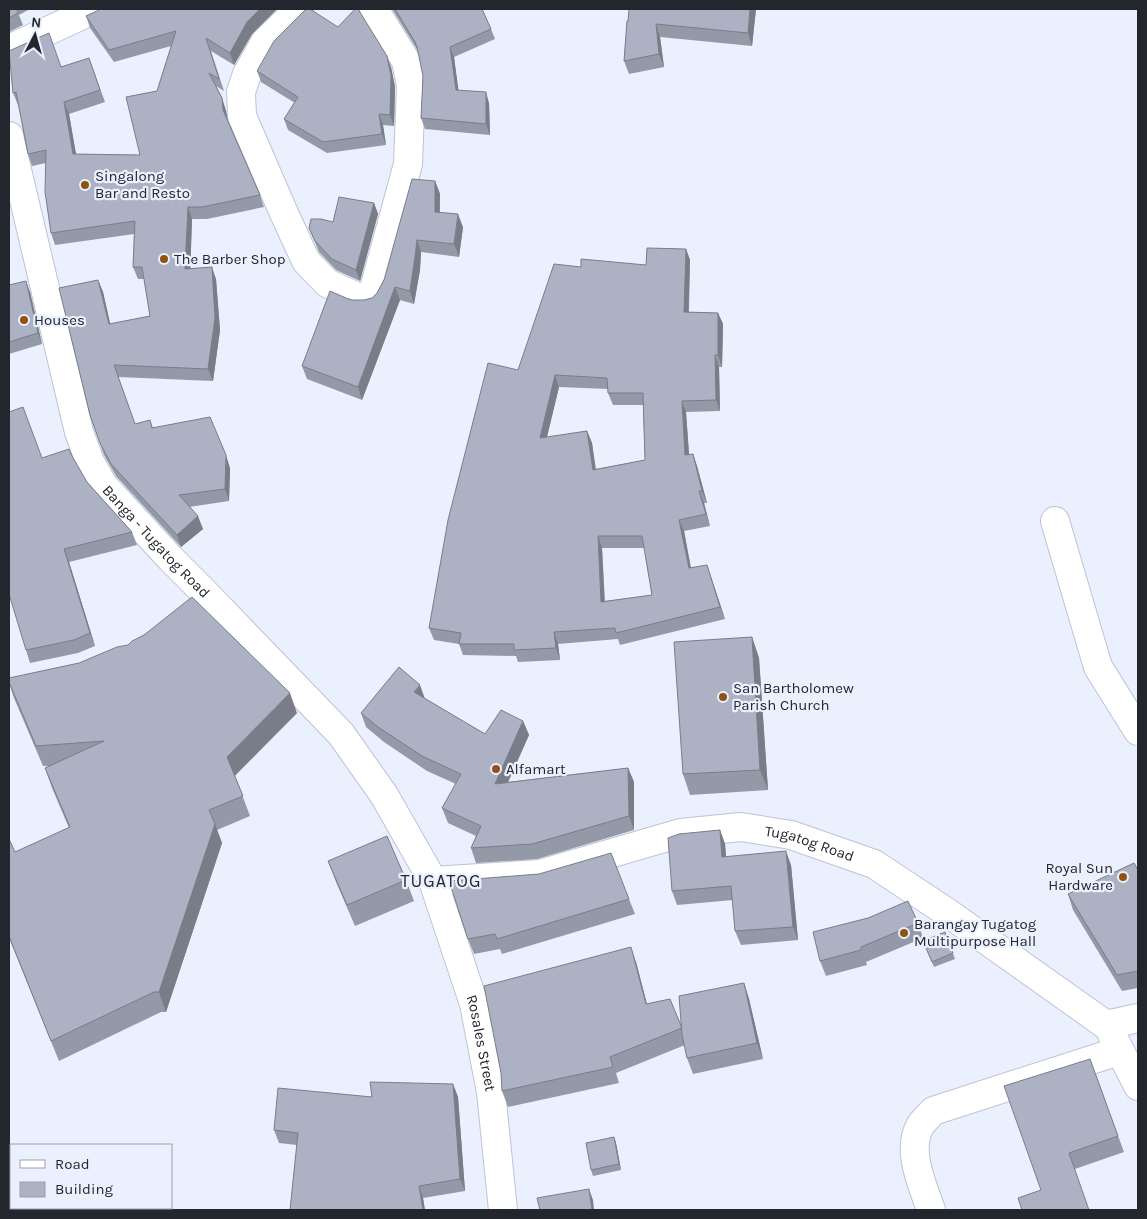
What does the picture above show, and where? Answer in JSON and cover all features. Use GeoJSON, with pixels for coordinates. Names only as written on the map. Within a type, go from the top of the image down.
{"type":"FeatureCollection","features":[{"type":"Feature","properties":{"kind":"street"},"geometry":{"type":"LineString","coordinates":[[9,49],[95,9]]}},
{"type":"Feature","properties":{"kind":"street"},"geometry":{"type":"LineString","coordinates":[[300,9],[265,42],[247,74],[241,92],[242,116],[306,261],[327,283],[357,297],[369,297],[374,289],[408,164],[411,86],[406,61],[374,9]]}},
{"type":"Feature","properties":{"kind":"street","name":"Banga - Tugatog Road"},"geometry":{"type":"LineString","coordinates":[[9,136],[13,173],[79,432],[90,462],[103,485],[170,558],[341,734],[384,795],[434,881]]}},
{"type":"Feature","properties":{"kind":"street"},"geometry":{"type":"LineString","coordinates":[[1055,521],[1098,667],[1138,731]]}},
{"type":"Feature","properties":{"kind":"street"},"geometry":{"type":"LineString","coordinates":[[184,610],[205,593]]}},
{"type":"Feature","properties":{"kind":"street","name":"Tugatog Road"},"geometry":{"type":"LineString","coordinates":[[434,881],[540,874],[681,833],[741,827],[791,835],[874,864],[948,913],[1106,1025]]}},
{"type":"Feature","properties":{"kind":"street","name":"Rosales Street"},"geometry":{"type":"LineString","coordinates":[[434,881],[474,1004],[491,1092],[503,1210]]}},
{"type":"Feature","properties":{"kind":"street"},"geometry":{"type":"LineString","coordinates":[[1138,1018],[1106,1025],[1138,1086]]}},
{"type":"Feature","properties":{"kind":"street"},"geometry":{"type":"LineString","coordinates":[[931,1210],[916,1162],[915,1142],[920,1126],[934,1111],[1120,1051]]}},
{"type":"Feature","properties":{"kind":"building"},"geometry":{"type":"Polygon","coordinates":[[[9,9],[17,9],[18,13],[9,18],[9,9]]]}},
{"type":"Feature","properties":{"kind":"building"},"geometry":{"type":"Polygon","coordinates":[[[100,9],[260,9],[247,22],[230,53],[206,38],[219,79],[209,73],[222,98],[223,110],[260,195],[202,207],[188,207],[185,269],[212,267],[215,318],[208,369],[114,365],[135,424],[150,420],[152,428],[210,417],[226,455],[225,489],[179,495],[198,516],[177,535],[111,464],[100,443],[90,415],[59,288],[98,280],[109,324],[150,316],[142,267],[133,267],[135,221],[51,233],[45,192],[46,150],[28,154],[16,92],[13,93],[9,51],[49,33],[61,67],[89,58],[100,90],[64,102],[73,154],[140,155],[126,97],[157,91],[176,31],[109,50],[86,16],[100,9]]]}},
{"type":"Feature","properties":{"kind":"building"},"geometry":{"type":"Polygon","coordinates":[[[306,9],[310,9],[338,27],[355,9],[358,9],[387,56],[391,76],[390,115],[379,114],[382,134],[323,142],[284,119],[298,97],[257,71],[274,41],[306,9]]]}},
{"type":"Feature","properties":{"kind":"building"},"geometry":{"type":"Polygon","coordinates":[[[395,9],[482,9],[491,29],[450,47],[456,90],[486,92],[486,124],[421,118],[423,76],[417,47],[395,9]]]}},
{"type":"Feature","properties":{"kind":"building"},"geometry":{"type":"Polygon","coordinates":[[[629,9],[750,9],[748,33],[656,24],[659,54],[624,61],[629,9]]]}},
{"type":"Feature","properties":{"kind":"building"},"geometry":{"type":"Polygon","coordinates":[[[412,179],[435,181],[435,212],[458,214],[454,244],[417,240],[410,291],[395,287],[358,387],[302,366],[330,291],[352,300],[372,298],[377,293],[384,280],[412,179]]]}},
{"type":"Feature","properties":{"kind":"building"},"geometry":{"type":"Polygon","coordinates":[[[339,197],[374,203],[356,270],[332,259],[315,241],[309,228],[311,219],[333,222],[339,197]]]}},
{"type":"Feature","properties":{"kind":"building"},"geometry":{"type":"Polygon","coordinates":[[[647,248],[686,249],[684,312],[718,313],[718,355],[715,355],[716,400],[682,401],[685,455],[693,454],[702,491],[699,491],[706,514],[679,520],[689,568],[707,565],[720,607],[616,633],[615,628],[554,632],[556,648],[514,650],[514,644],[459,644],[461,633],[429,628],[448,520],[488,363],[518,370],[554,264],[581,267],[581,259],[646,265],[647,248]],[[555,375],[540,438],[587,431],[593,470],[645,460],[643,393],[608,393],[607,378],[555,375]],[[598,536],[601,602],[652,595],[642,536],[598,536]]]}},
{"type":"Feature","properties":{"kind":"building","name":"Houses"},"geometry":{"type":"Polygon","coordinates":[[[26,281],[38,333],[9,342],[9,285],[26,281]]]}},
{"type":"Feature","properties":{"kind":"building"},"geometry":{"type":"Polygon","coordinates":[[[23,407],[42,458],[69,449],[87,482],[132,532],[64,549],[90,633],[74,640],[26,650],[9,594],[9,412],[23,407]]]}},
{"type":"Feature","properties":{"kind":"building"},"geometry":{"type":"Polygon","coordinates":[[[192,597],[290,693],[227,757],[243,796],[209,810],[215,824],[159,992],[154,992],[51,1041],[9,936],[9,839],[15,852],[70,827],[45,768],[104,741],[36,746],[9,678],[79,663],[117,647],[128,645],[144,635],[192,597]]]}},
{"type":"Feature","properties":{"kind":"building","name":"San Bartholomew Parish Church"},"geometry":{"type":"Polygon","coordinates":[[[752,637],[760,770],[683,774],[674,642],[752,637]]]}},
{"type":"Feature","properties":{"kind":"building"},"geometry":{"type":"Polygon","coordinates":[[[399,667],[420,685],[414,692],[485,734],[501,710],[523,721],[495,784],[628,768],[629,816],[532,844],[471,848],[481,826],[442,808],[461,774],[422,756],[378,727],[361,713],[399,667]]]}},
{"type":"Feature","properties":{"kind":"building"},"geometry":{"type":"Polygon","coordinates":[[[720,830],[722,857],[786,851],[793,927],[735,931],[731,886],[672,891],[668,838],[679,834],[720,830]]]}},
{"type":"Feature","properties":{"kind":"building"},"geometry":{"type":"Polygon","coordinates":[[[387,836],[406,880],[347,905],[328,861],[387,836]]]}},
{"type":"Feature","properties":{"kind":"building"},"geometry":{"type":"Polygon","coordinates":[[[611,853],[629,899],[497,939],[495,934],[468,939],[449,881],[539,874],[611,853]]]}},
{"type":"Feature","properties":{"kind":"building"},"geometry":{"type":"Polygon","coordinates":[[[1134,863],[1138,870],[1138,971],[1117,975],[1068,894],[1134,863]]]}},
{"type":"Feature","properties":{"kind":"building"},"geometry":{"type":"Polygon","coordinates":[[[908,901],[918,923],[861,947],[861,950],[820,961],[813,932],[868,918],[908,901]]]}},
{"type":"Feature","properties":{"kind":"building"},"geometry":{"type":"Polygon","coordinates":[[[945,932],[953,953],[932,962],[923,941],[945,932]]]}},
{"type":"Feature","properties":{"kind":"building"},"geometry":{"type":"Polygon","coordinates":[[[631,947],[646,1004],[670,999],[682,1028],[610,1057],[613,1067],[502,1091],[501,1073],[484,986],[631,947]]]}},
{"type":"Feature","properties":{"kind":"building"},"geometry":{"type":"Polygon","coordinates":[[[744,983],[757,1043],[687,1058],[682,1035],[679,996],[744,983]]]}},
{"type":"Feature","properties":{"kind":"building"},"geometry":{"type":"Polygon","coordinates":[[[1090,1059],[1118,1136],[1069,1153],[1089,1210],[1022,1210],[1018,1198],[1041,1190],[1004,1086],[1090,1059]]]}},
{"type":"Feature","properties":{"kind":"building"},"geometry":{"type":"Polygon","coordinates":[[[370,1082],[453,1084],[460,1179],[419,1186],[423,1210],[290,1210],[298,1133],[274,1130],[278,1088],[372,1097],[370,1082]]]}},
{"type":"Feature","properties":{"kind":"building"},"geometry":{"type":"Polygon","coordinates":[[[614,1137],[619,1164],[591,1170],[586,1143],[614,1137]]]}},
{"type":"Feature","properties":{"kind":"building"},"geometry":{"type":"Polygon","coordinates":[[[589,1189],[592,1210],[540,1210],[537,1198],[589,1189]]]}},
{"type":"Feature","properties":{"kind":"place","name":"Singalong Bar and Resto"},"geometry":{"type":"Point","coordinates":[85,185]}},
{"type":"Feature","properties":{"kind":"place","name":"The Barber Shop"},"geometry":{"type":"Point","coordinates":[164,259]}},
{"type":"Feature","properties":{"kind":"place","name":"Houses"},"geometry":{"type":"Point","coordinates":[24,320]}},
{"type":"Feature","properties":{"kind":"place","name":"San Bartholomew Parish Church"},"geometry":{"type":"Point","coordinates":[723,697]}},
{"type":"Feature","properties":{"kind":"place","name":"Alfamart"},"geometry":{"type":"Point","coordinates":[496,769]}},
{"type":"Feature","properties":{"kind":"place","name":"Royal Sun Hardware"},"geometry":{"type":"Point","coordinates":[1123,877]}},
{"type":"Feature","properties":{"kind":"place","name":"Barangay Tugatog Multipurpose Hall"},"geometry":{"type":"Point","coordinates":[904,933]}},
{"type":"Feature","properties":{"kind":"district","name":"TUGATOG"},"geometry":{"type":"Point","coordinates":[441,881]}}]}
